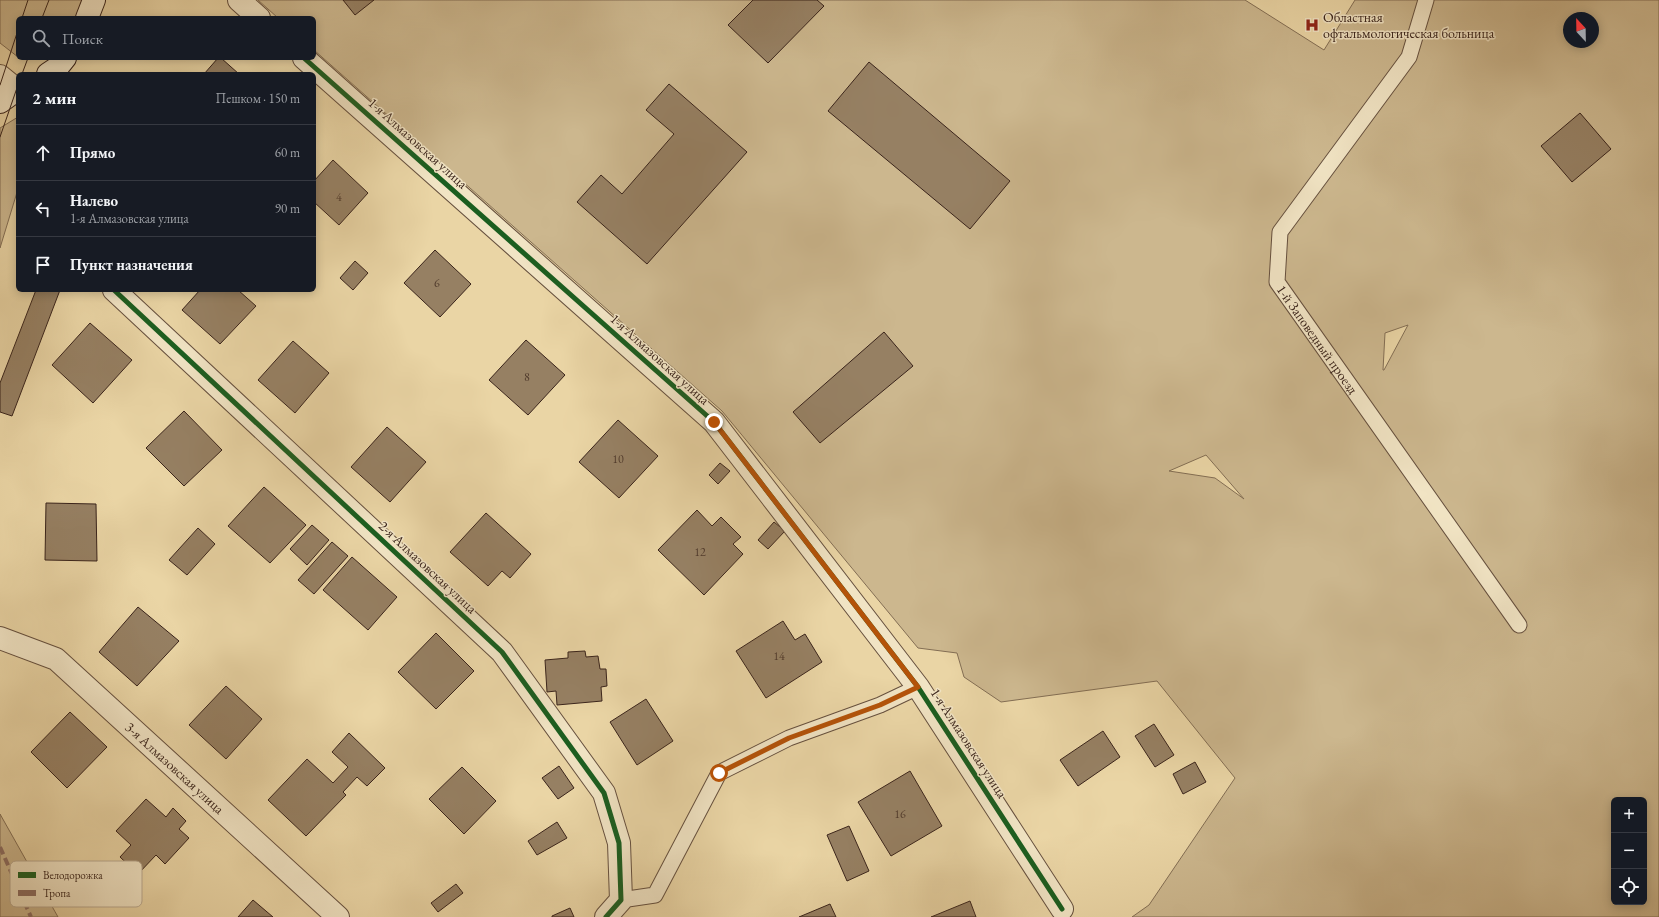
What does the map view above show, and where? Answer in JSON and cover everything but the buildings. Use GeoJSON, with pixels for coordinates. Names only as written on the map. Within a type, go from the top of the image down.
{"type":"FeatureCollection","features":[{"type":"Feature","properties":{"kind":"street"},"geometry":{"type":"LineString","coordinates":[[88,16],[94,0]]}},
{"type":"Feature","properties":{"kind":"street"},"geometry":{"type":"LineString","coordinates":[[239,0],[257,16]]}},
{"type":"Feature","properties":{"kind":"street","name":"1-я Алмазовская улица"},"geometry":{"type":"LineString","coordinates":[[306,60],[714,422],[918,687],[1064,913]]}},
{"type":"Feature","properties":{"kind":"street","name":"2-я Алмазовская улица"},"geometry":{"type":"LineString","coordinates":[[116,292],[502,652],[604,793],[619,843],[621,900]]}},
{"type":"Feature","properties":{"kind":"street","name":"3-я Алмазовская улица"},"geometry":{"type":"LineString","coordinates":[[0,638],[56,659],[338,917]]}},
{"type":"Feature","properties":{"kind":"street"},"geometry":{"type":"LineString","coordinates":[[606,917],[621,900]]}},
{"type":"Feature","properties":{"kind":"lane","name":"1-й Заповедный проезд"},"geometry":{"type":"LineString","coordinates":[[1426,0],[1409,57],[1280,232],[1276,282],[1520,625]]}},
{"type":"Feature","properties":{"kind":"lane"},"geometry":{"type":"LineString","coordinates":[[621,900],[655,895],[719,773],[789,738],[880,705],[918,687]]}},
{"type":"Feature","properties":{"kind":"shaded area"},"geometry":{"type":"Polygon","coordinates":[[[0,0],[83,0],[77,16],[16,16],[16,55],[0,43],[0,0]]]}},
{"type":"Feature","properties":{"kind":"shaded area"},"geometry":{"type":"Polygon","coordinates":[[[258,0],[1245,0],[1324,50],[1355,0],[1659,0],[1659,917],[1132,917],[1149,905],[1235,778],[1157,681],[1001,702],[964,677],[957,653],[918,648],[722,411],[316,52],[316,16],[276,16],[258,0]],[[1408,325],[1385,333],[1384,370],[1408,325]],[[1206,455],[1169,471],[1215,478],[1244,499],[1206,455]]]}},
{"type":"Feature","properties":{"kind":"shaded area"},"geometry":{"type":"Polygon","coordinates":[[[16,118],[16,196],[0,248],[0,128],[16,118]]]}},
{"type":"Feature","properties":{"kind":"shaded area"},"geometry":{"type":"Polygon","coordinates":[[[0,814],[26,861],[10,861],[10,907],[52,907],[58,917],[0,917],[0,814]]]}},
{"type":"Feature","properties":{"kind":"tram line"},"geometry":{"type":"LineString","coordinates":[[23,16],[28,0]]}},
{"type":"Feature","properties":{"kind":"tram line"},"geometry":{"type":"LineString","coordinates":[[43,16],[49,0]]}},
{"type":"Feature","properties":{"kind":"tram line"},"geometry":{"type":"LineString","coordinates":[[0,85],[16,36]]}},
{"type":"Feature","properties":{"kind":"tram line"},"geometry":{"type":"LineString","coordinates":[[23,72],[27,60]]}},
{"type":"Feature","properties":{"kind":"tram line"},"geometry":{"type":"LineString","coordinates":[[0,137],[16,91]]}},
{"type":"Feature","properties":{"kind":"marked path"},"geometry":{"type":"LineString","coordinates":[[0,847],[10,870]]}},
{"type":"Feature","properties":{"kind":"marked path"},"geometry":{"type":"LineString","coordinates":[[27,907],[31,917]]}},
{"type":"Feature","properties":{"kind":"cycle path"},"geometry":{"type":"LineString","coordinates":[[306,60],[714,422],[918,687],[1062,909]]}},
{"type":"Feature","properties":{"kind":"cycle path"},"geometry":{"type":"LineString","coordinates":[[116,292],[502,652],[604,793],[619,843],[621,900],[606,917]]}},
{"type":"Feature","properties":{"kind":"place","name":"Областная офтальмологическая больница"},"geometry":{"type":"Point","coordinates":[1312,25]}},
{"type":"Feature","properties":{"kind":"route"},"geometry":{"type":"LineString","coordinates":[[714,422],[918,687],[880,705],[789,738],[719,773]]}}]}
